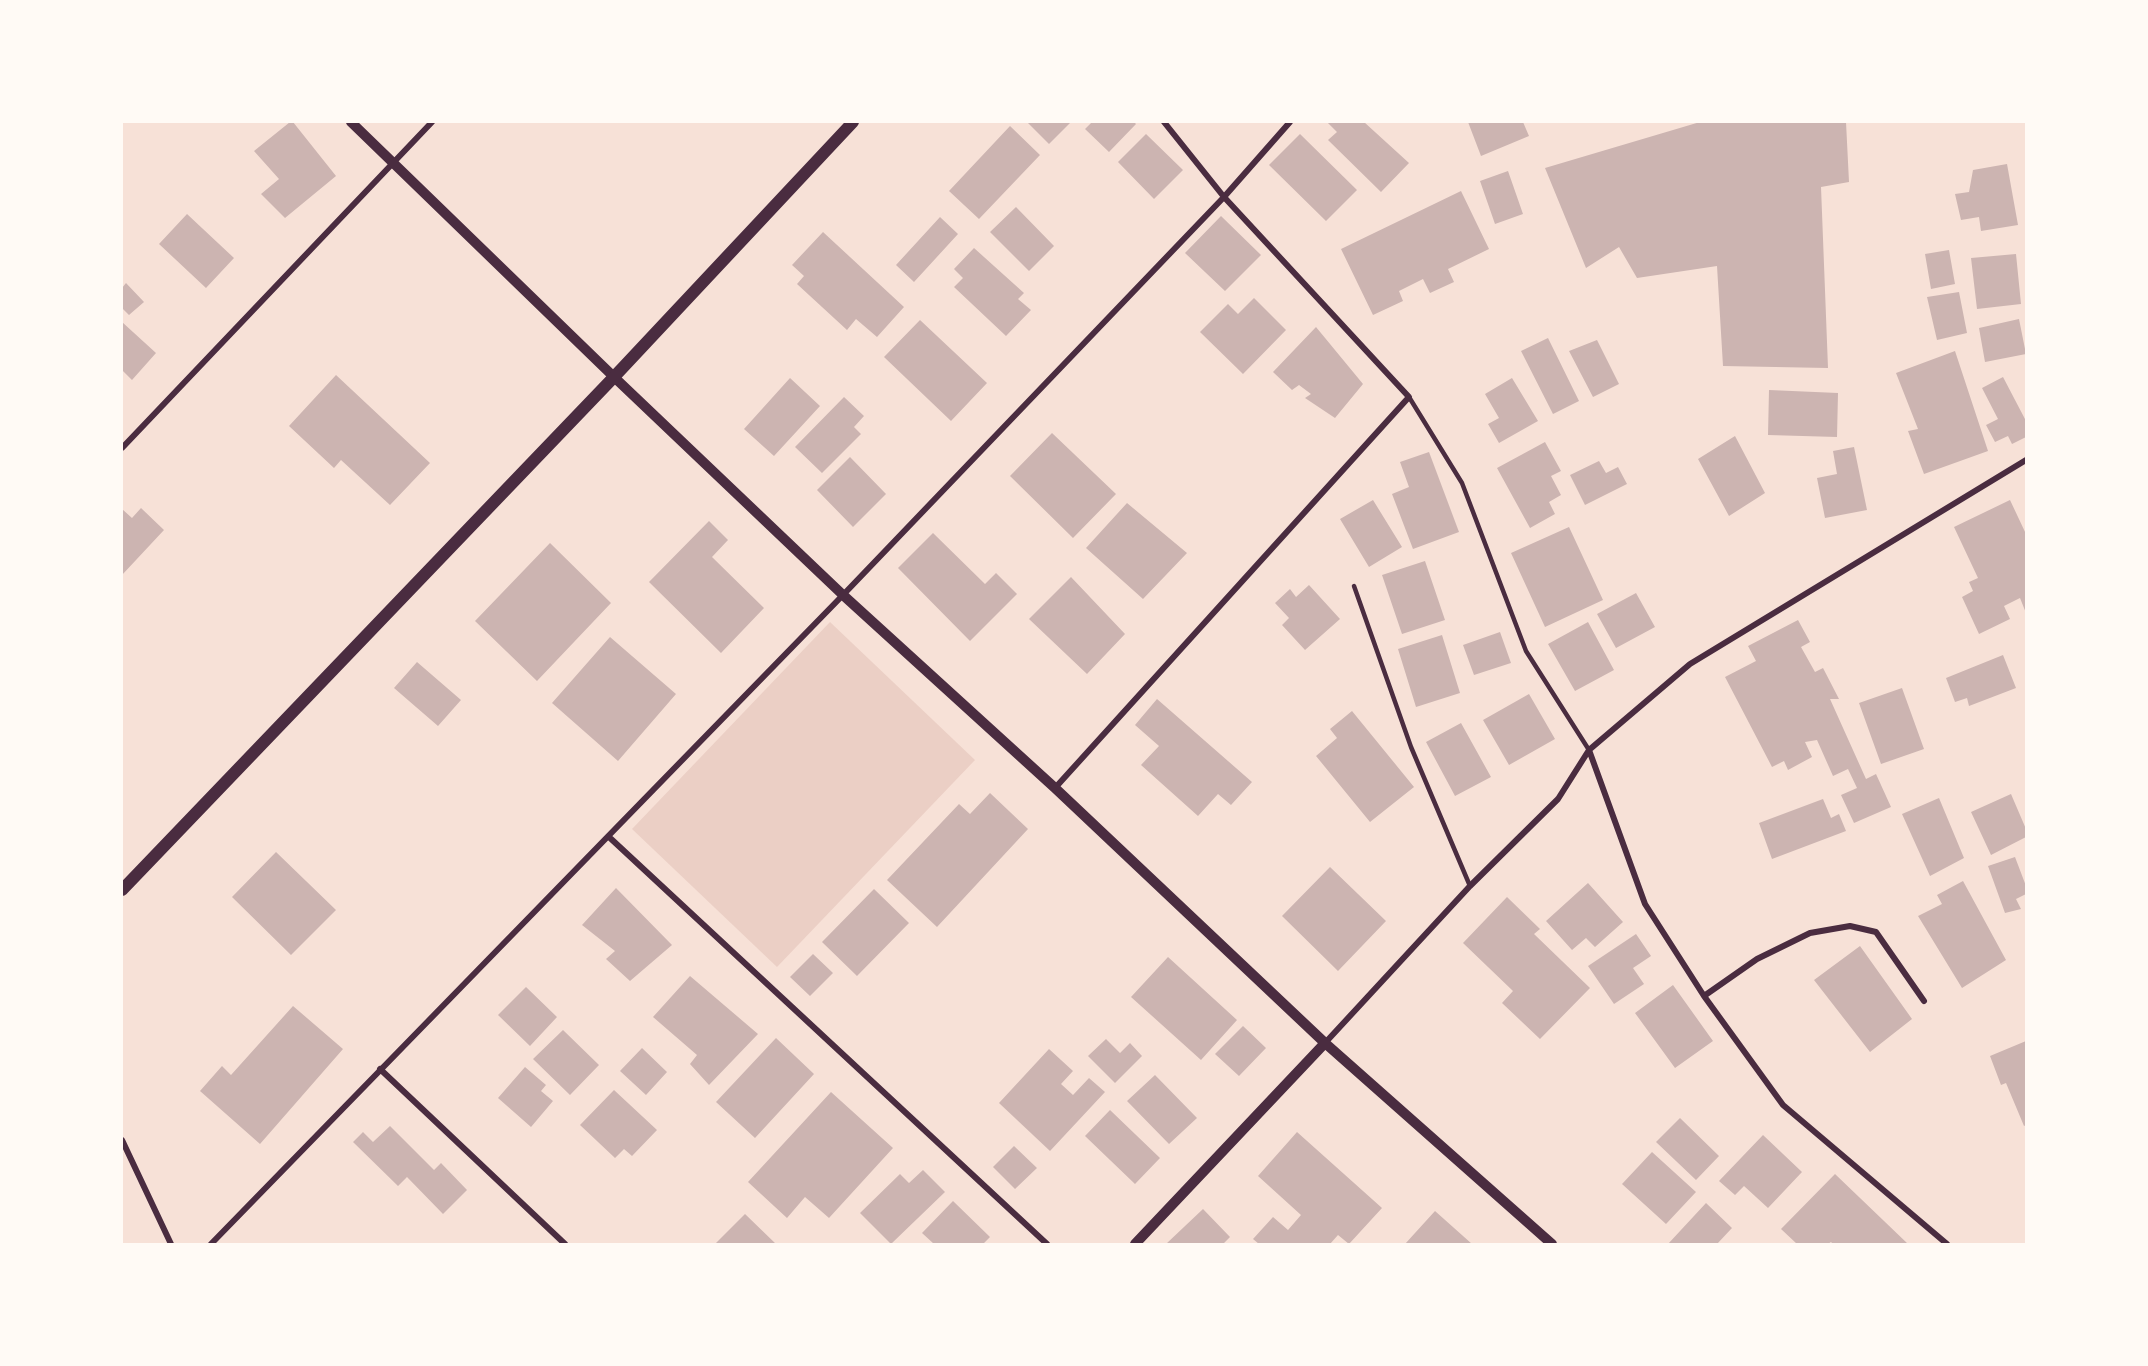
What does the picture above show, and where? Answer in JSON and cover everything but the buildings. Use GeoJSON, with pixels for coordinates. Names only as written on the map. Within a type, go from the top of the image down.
{"type":"FeatureCollection","features":[{"type":"Feature","properties":{"kind":"main road"},"geometry":{"type":"LineString","coordinates":[[122,890],[614,377],[853,122]]}},
{"type":"Feature","properties":{"kind":"street"},"geometry":{"type":"LineString","coordinates":[[351,122],[843,595],[1055,788],[1325,1043],[1552,1245]]}},
{"type":"Feature","properties":{"kind":"street"},"geometry":{"type":"LineString","coordinates":[[122,448],[432,122]]}},
{"type":"Feature","properties":{"kind":"street"},"geometry":{"type":"LineString","coordinates":[[1055,788],[1410,397],[1224,197],[1164,122]]}},
{"type":"Feature","properties":{"kind":"street"},"geometry":{"type":"LineString","coordinates":[[211,1245],[843,595],[1224,197],[1290,122]]}},
{"type":"Feature","properties":{"kind":"street"},"geometry":{"type":"LineString","coordinates":[[1136,1245],[1470,886],[1558,798],[1590,750],[1690,664],[2026,460]]}},
{"type":"Feature","properties":{"kind":"street"},"geometry":{"type":"LineString","coordinates":[[1590,750],[1645,904],[1704,996],[1783,1105],[1947,1245]]}},
{"type":"Feature","properties":{"kind":"street"},"geometry":{"type":"LineString","coordinates":[[609,837],[1047,1245]]}},
{"type":"Feature","properties":{"kind":"street"},"geometry":{"type":"LineString","coordinates":[[1704,996],[1757,959],[1810,933],[1850,926],[1876,932],[1924,1001]]}},
{"type":"Feature","properties":{"kind":"street"},"geometry":{"type":"LineString","coordinates":[[380,1069],[565,1245]]}},
{"type":"Feature","properties":{"kind":"street"},"geometry":{"type":"LineString","coordinates":[[122,1140],[171,1245]]}},
{"type":"Feature","properties":{"kind":"lane"},"geometry":{"type":"LineString","coordinates":[[1410,397],[1462,483],[1527,651],[1590,750]]}},
{"type":"Feature","properties":{"kind":"lane"},"geometry":{"type":"LineString","coordinates":[[1354,586],[1411,747],[1470,886]]}},
{"type":"Feature","properties":{"kind":"shaded area"},"geometry":{"type":"Polygon","coordinates":[[[830,622],[975,760],[777,967],[632,829],[830,622]]]}}]}
